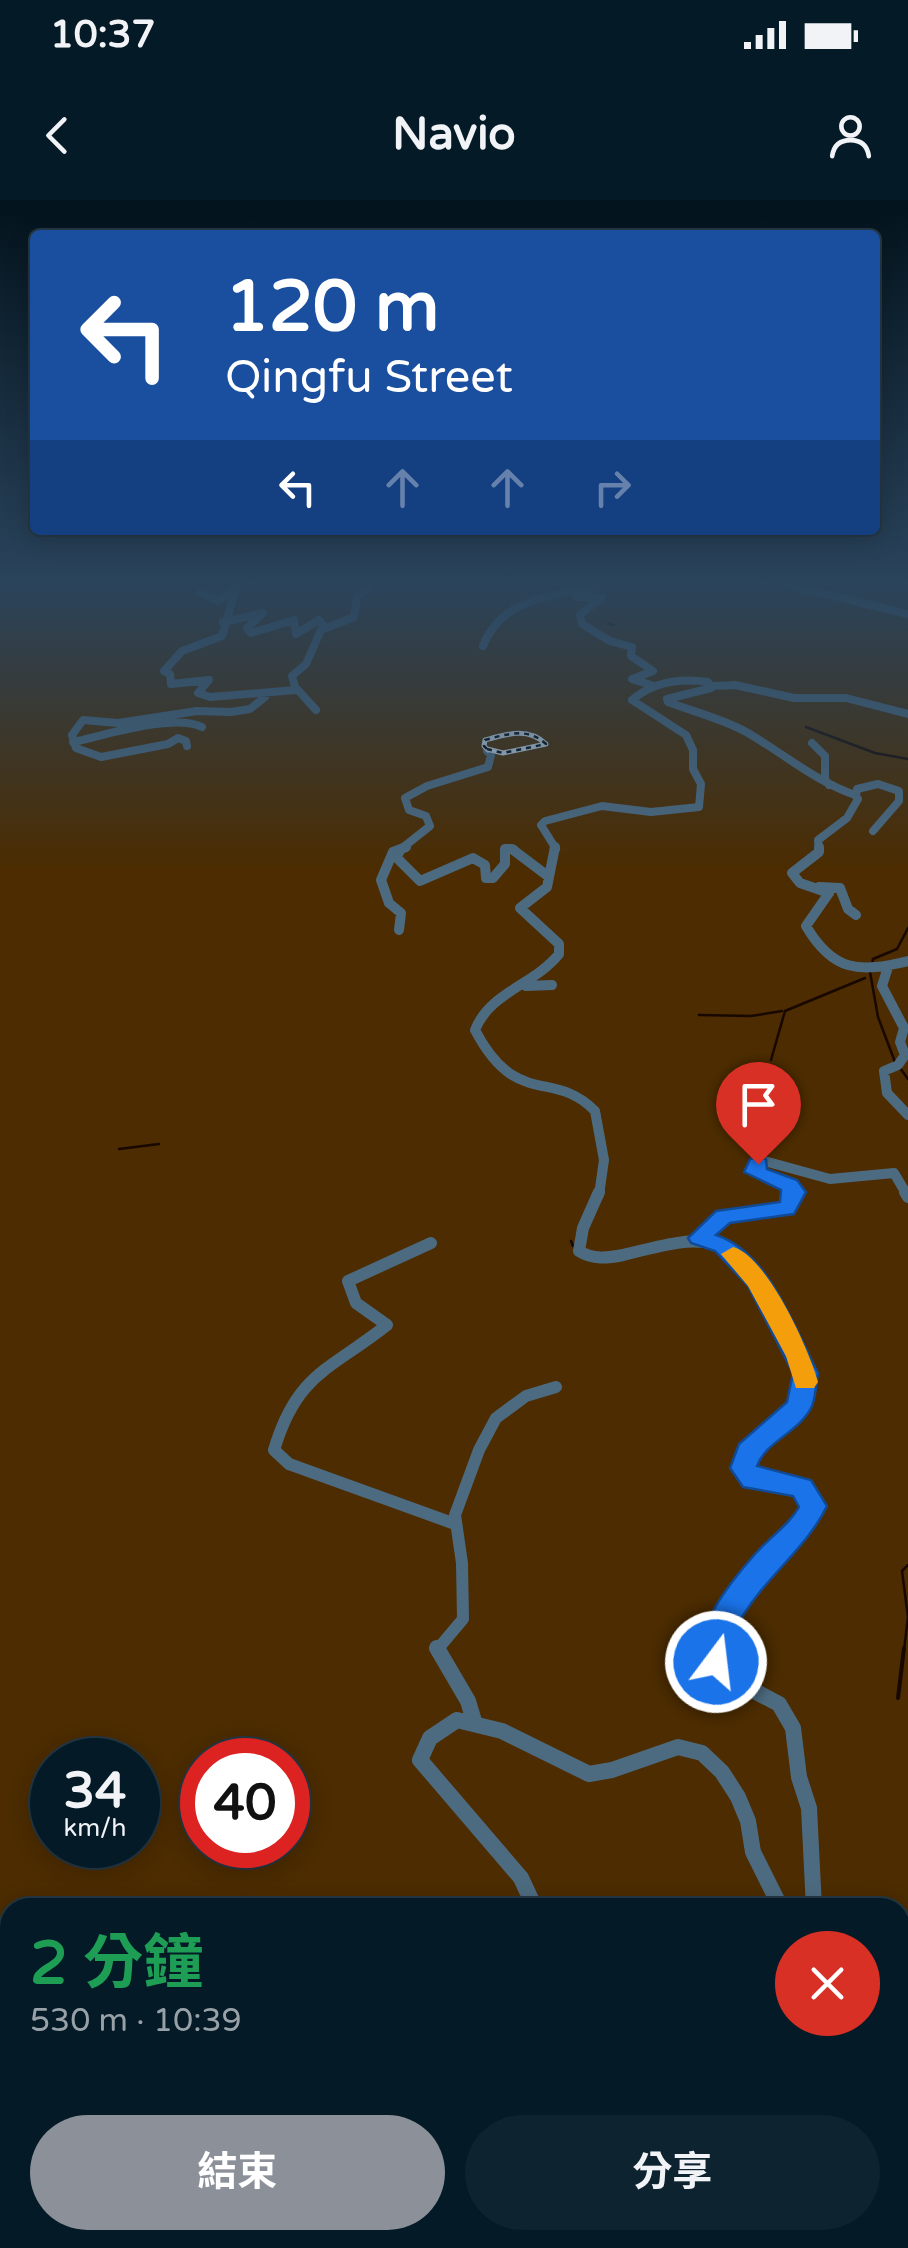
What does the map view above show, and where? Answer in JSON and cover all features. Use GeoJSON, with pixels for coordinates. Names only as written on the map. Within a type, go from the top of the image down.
{"type":"FeatureCollection","features":[{"type":"Feature","properties":{"kind":"street"},"geometry":{"type":"LineString","coordinates":[[171,681],[171,684],[204,681]]}},
{"type":"Feature","properties":{"kind":"street"},"geometry":{"type":"LineString","coordinates":[[209,681],[198,693],[201,697],[274,694],[297,689]]}},
{"type":"Feature","properties":{"kind":"street"},"geometry":{"type":"LineString","coordinates":[[294,681],[316,710]]}},
{"type":"Feature","properties":{"kind":"street"},"geometry":{"type":"LineString","coordinates":[[639,681],[654,686]]}},
{"type":"Feature","properties":{"kind":"street"},"geometry":{"type":"LineString","coordinates":[[694,681],[654,686],[632,700],[686,734],[693,750],[693,769],[701,784],[699,806],[651,812],[602,806],[545,821],[541,825],[544,832],[558,850],[550,878],[547,888],[523,902],[520,908],[559,944],[559,954],[544,973],[485,1010],[474,1030],[489,1060],[502,1072],[536,1090],[580,1097],[590,1103],[598,1116],[606,1162],[598,1198],[587,1214],[580,1250],[588,1257],[609,1258],[700,1238],[724,1216],[786,1209],[795,1192],[789,1185],[755,1172],[758,1164],[768,1162],[830,1179],[852,1179],[884,1170],[894,1173],[908,1198]]}},
{"type":"Feature","properties":{"kind":"street"},"geometry":{"type":"LineString","coordinates":[[699,681],[712,686]]}},
{"type":"Feature","properties":{"kind":"street"},"geometry":{"type":"LineString","coordinates":[[856,796],[814,778],[798,762],[776,754],[746,732],[668,702],[667,698],[735,684],[794,698],[846,698],[908,714]]}},
{"type":"Feature","properties":{"kind":"street"},"geometry":{"type":"LineString","coordinates":[[73,742],[250,709],[274,694]]}},
{"type":"Feature","properties":{"kind":"street"},"geometry":{"type":"LineString","coordinates":[[187,746],[186,741],[178,738],[168,744],[102,757],[76,748],[72,735],[83,720],[118,723],[197,712],[231,712]]}},
{"type":"Feature","properties":{"kind":"street"},"geometry":{"type":"LineString","coordinates":[[190,720],[202,726]]}},
{"type":"Feature","properties":{"kind":"street"},"geometry":{"type":"LineString","coordinates":[[812,743],[825,756],[825,780],[829,786]]}},
{"type":"Feature","properties":{"kind":"street"},"geometry":{"type":"LineString","coordinates":[[487,751],[491,755],[488,767],[427,786],[405,798],[409,810],[430,819],[430,826],[396,856],[420,881],[472,858],[485,865],[486,878],[493,878],[505,864],[505,849],[512,847],[520,850],[542,876],[550,878]]}},
{"type":"Feature","properties":{"kind":"street"},"geometry":{"type":"LineString","coordinates":[[872,831],[899,801],[898,791],[887,783],[856,789],[851,814],[818,840],[819,852],[792,873],[800,883],[829,894],[806,926],[834,961],[868,971],[908,961]]}},
{"type":"Feature","properties":{"kind":"street"},"geometry":{"type":"LineString","coordinates":[[398,930],[401,914],[389,903],[382,880],[393,852],[400,851]]}},
{"type":"Feature","properties":{"kind":"street"},"geometry":{"type":"LineString","coordinates":[[815,887],[840,888],[848,910],[856,915]]}},
{"type":"Feature","properties":{"kind":"street"},"geometry":{"type":"LineString","coordinates":[[888,966],[882,986],[904,1028],[900,1042],[906,1056],[884,1071],[887,1093],[908,1115]]}},
{"type":"Feature","properties":{"kind":"street"},"geometry":{"type":"LineString","coordinates":[[518,986],[552,985]]}},
{"type":"Feature","properties":{"kind":"street"},"geometry":{"type":"LineString","coordinates":[[700,1238],[723,1246],[758,1281],[806,1373],[800,1404],[749,1452],[743,1468],[752,1479],[802,1487],[813,1506],[807,1519],[765,1562],[723,1622],[714,1648],[720,1668],[779,1704],[794,1728],[799,1777],[809,1808],[814,1898]]}},
{"type":"Feature","properties":{"kind":"street"},"geometry":{"type":"LineString","coordinates":[[431,1243],[348,1282],[347,1292],[355,1306],[378,1316],[387,1326],[298,1388],[280,1421],[274,1450],[289,1464],[455,1524]]}},
{"type":"Feature","properties":{"kind":"street"},"geometry":{"type":"LineString","coordinates":[[474,1721],[472,1703],[441,1664],[436,1649],[462,1619],[462,1563],[455,1524],[467,1481],[496,1418],[526,1396],[556,1387]]}},
{"type":"Feature","properties":{"kind":"street"},"geometry":{"type":"LineString","coordinates":[[530,1898],[521,1878],[437,1785],[420,1760],[430,1738],[457,1720],[474,1721],[548,1750],[589,1774],[604,1774],[662,1750],[682,1746],[695,1749],[710,1760],[733,1788],[750,1824],[753,1851],[776,1898]]}},
{"type":"Feature","properties":{"kind":"shaded area"},"geometry":{"type":"Polygon","coordinates":[[[0,681],[908,681],[908,1898],[0,1898],[0,681]]]}},
{"type":"Feature","properties":{"kind":"waterway"},"geometry":{"type":"LineString","coordinates":[[806,727],[875,753],[908,759]]}},
{"type":"Feature","properties":{"kind":"waterway"},"geometry":{"type":"LineString","coordinates":[[872,965],[873,959],[897,949],[908,928]]}},
{"type":"Feature","properties":{"kind":"waterway"},"geometry":{"type":"LineString","coordinates":[[870,972],[878,1017],[895,1062]]}},
{"type":"Feature","properties":{"kind":"waterway"},"geometry":{"type":"LineString","coordinates":[[771,1060],[785,1011],[865,978]]}},
{"type":"Feature","properties":{"kind":"waterway"},"geometry":{"type":"LineString","coordinates":[[699,1015],[751,1016],[782,1011]]}},
{"type":"Feature","properties":{"kind":"waterway"},"geometry":{"type":"LineString","coordinates":[[900,1068],[908,1079]]}},
{"type":"Feature","properties":{"kind":"waterway"},"geometry":{"type":"LineString","coordinates":[[119,1149],[159,1144]]}},
{"type":"Feature","properties":{"kind":"waterway"},"geometry":{"type":"LineString","coordinates":[[571,1241],[573,1246]]}},
{"type":"Feature","properties":{"kind":"waterway"},"geometry":{"type":"LineString","coordinates":[[904,1650],[908,1617],[902,1571],[908,1565]]}},
{"type":"Feature","properties":{"kind":"waterway"},"geometry":{"type":"LineString","coordinates":[[898,1698],[904,1648]]}},
{"type":"Feature","properties":{"kind":"railway"},"geometry":{"type":"LineString","coordinates":[[509,734],[532,735],[546,744],[503,753],[487,749],[485,740],[509,734]]}},
{"type":"Feature","properties":{"kind":"slow traffic"},"geometry":{"type":"LineString","coordinates":[[733,1254],[758,1281],[799,1356],[805,1382]]}},
{"type":"Feature","properties":{"kind":"route"},"geometry":{"type":"LineString","coordinates":[[716,1662],[714,1648],[723,1632],[723,1622],[765,1562],[807,1519],[813,1506],[802,1487],[752,1479],[743,1468],[749,1452],[800,1404],[806,1373],[758,1281],[723,1246],[700,1238],[724,1216],[786,1209],[793,1201],[795,1192],[789,1185],[755,1172],[758,1164]]}}]}
